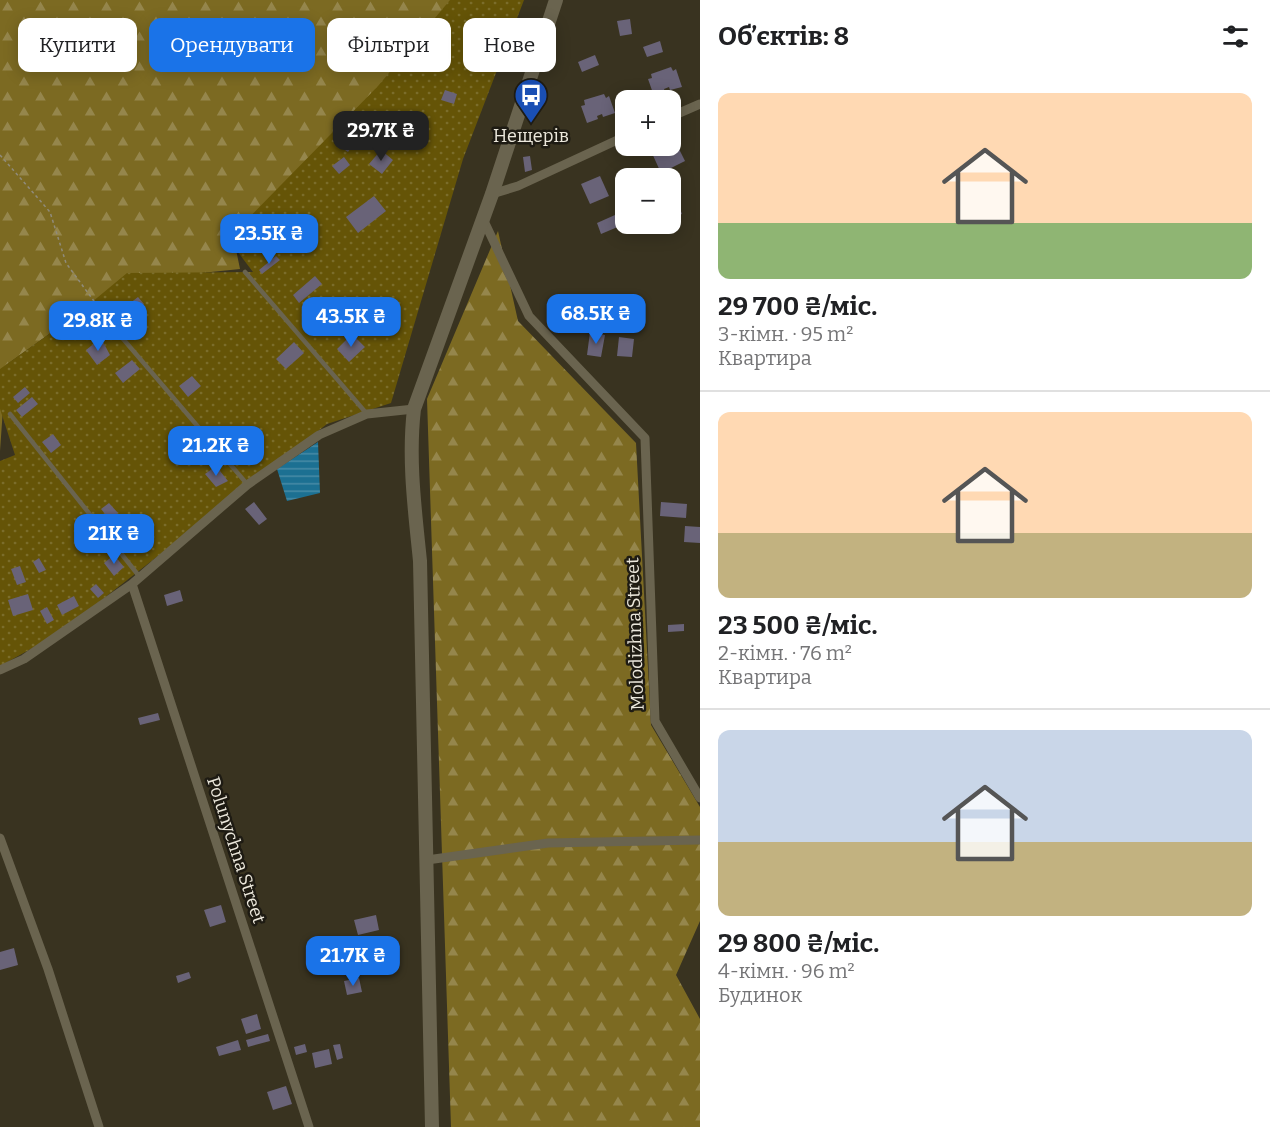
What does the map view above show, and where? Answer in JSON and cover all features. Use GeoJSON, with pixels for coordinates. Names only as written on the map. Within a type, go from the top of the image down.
{"type":"FeatureCollection","features":[{"type":"Feature","properties":{"kind":"main road"},"geometry":{"type":"LineString","coordinates":[[432,1127],[420,561],[412,472],[414,409],[492,194],[556,0]]}},
{"type":"Feature","properties":{"kind":"street"},"geometry":{"type":"LineString","coordinates":[[681,112],[700,104]]}},
{"type":"Feature","properties":{"kind":"street"},"geometry":{"type":"LineString","coordinates":[[492,194],[518,186],[615,141]]}},
{"type":"Feature","properties":{"kind":"street","name":"Molodizhna Street"},"geometry":{"type":"LineString","coordinates":[[482,218],[529,316],[645,438],[655,721],[700,798]]}},
{"type":"Feature","properties":{"kind":"street"},"geometry":{"type":"LineString","coordinates":[[0,670],[24,659],[136,580],[248,485],[319,435],[367,414],[414,409]]}},
{"type":"Feature","properties":{"kind":"street","name":"Polunychna Street"},"geometry":{"type":"LineString","coordinates":[[136,580],[309,1127]]}},
{"type":"Feature","properties":{"kind":"street"},"geometry":{"type":"LineString","coordinates":[[0,838],[2,851],[48,969],[99,1127]]}},
{"type":"Feature","properties":{"kind":"street"},"geometry":{"type":"LineString","coordinates":[[428,860],[548,843],[700,840]]}},
{"type":"Feature","properties":{"kind":"lane"},"geometry":{"type":"LineString","coordinates":[[245,272],[367,414]]}},
{"type":"Feature","properties":{"kind":"lane"},"geometry":{"type":"LineString","coordinates":[[118,333],[248,485]]}},
{"type":"Feature","properties":{"kind":"lane"},"geometry":{"type":"LineString","coordinates":[[10,414],[136,580]]}},
{"type":"Feature","properties":{"kind":"path"},"geometry":{"type":"LineString","coordinates":[[0,155],[50,212],[66,263],[118,333]]}},
{"type":"Feature","properties":{"kind":"green space"},"geometry":{"type":"Polygon","coordinates":[[[0,0],[456,0],[441,18],[327,18],[327,72],[397,72],[324,161],[232,230],[240,269],[123,281],[6,365],[0,451],[0,0]]]}},
{"type":"Feature","properties":{"kind":"green space"},"geometry":{"type":"Polygon","coordinates":[[[498,231],[518,321],[636,443],[651,725],[700,807],[700,921],[676,975],[700,1019],[700,1127],[451,1127],[427,399],[498,231]]]}},
{"type":"Feature","properties":{"kind":"shaded area"},"geometry":{"type":"Polygon","coordinates":[[[450,0],[524,0],[517,18],[463,18],[463,72],[496,72],[463,159],[391,403],[327,424],[58,634],[0,666],[0,461],[15,455],[0,409],[0,369],[80,312],[127,273],[253,272],[228,239],[390,72],[451,72],[451,18],[435,18],[450,0]]]}},
{"type":"Feature","properties":{"kind":"water"},"geometry":{"type":"Polygon","coordinates":[[[318,442],[320,493],[287,501],[277,469],[318,442]]]}},
{"type":"Feature","properties":{"kind":"building"},"geometry":{"type":"Polygon","coordinates":[[[630,19],[632,34],[620,36],[617,21],[630,19]]]}},
{"type":"Feature","properties":{"kind":"building"},"geometry":{"type":"Polygon","coordinates":[[[660,41],[663,52],[647,57],[643,47],[660,41]]]}},
{"type":"Feature","properties":{"kind":"building"},"geometry":{"type":"Polygon","coordinates":[[[595,55],[599,65],[582,72],[578,62],[595,55]]]}},
{"type":"Feature","properties":{"kind":"building"},"geometry":{"type":"Polygon","coordinates":[[[671,67],[673,71],[676,69],[682,87],[652,90],[648,79],[652,78],[651,74],[671,67]]]}},
{"type":"Feature","properties":{"kind":"building"},"geometry":{"type":"Polygon","coordinates":[[[445,90],[457,94],[454,104],[441,100],[445,90]]]}},
{"type":"Feature","properties":{"kind":"building"},"geometry":{"type":"Polygon","coordinates":[[[604,94],[606,98],[609,96],[615,113],[603,117],[602,114],[597,116],[598,119],[587,123],[581,106],[585,105],[584,100],[604,94]]]}},
{"type":"Feature","properties":{"kind":"building"},"geometry":{"type":"Polygon","coordinates":[[[351,134],[357,139],[348,152],[342,148],[351,134]]]}},
{"type":"Feature","properties":{"kind":"building"},"geometry":{"type":"Polygon","coordinates":[[[381,150],[393,160],[382,174],[369,164],[381,150]]]}},
{"type":"Feature","properties":{"kind":"building"},"geometry":{"type":"Polygon","coordinates":[[[681,153],[685,161],[671,168],[659,168],[653,156],[681,156],[681,153]]]}},
{"type":"Feature","properties":{"kind":"building"},"geometry":{"type":"Polygon","coordinates":[[[530,156],[532,170],[525,172],[523,157],[530,156]]]}},
{"type":"Feature","properties":{"kind":"building"},"geometry":{"type":"Polygon","coordinates":[[[344,157],[350,165],[339,174],[332,166],[344,157]]]}},
{"type":"Feature","properties":{"kind":"building"},"geometry":{"type":"Polygon","coordinates":[[[600,176],[609,196],[590,204],[581,184],[600,176]]]}},
{"type":"Feature","properties":{"kind":"building"},"geometry":{"type":"Polygon","coordinates":[[[374,196],[386,211],[358,233],[346,217],[374,196]]]}},
{"type":"Feature","properties":{"kind":"building"},"geometry":{"type":"Polygon","coordinates":[[[615,215],[615,228],[601,234],[597,223],[615,215]]]}},
{"type":"Feature","properties":{"kind":"building"},"geometry":{"type":"Polygon","coordinates":[[[270,232],[280,250],[270,258],[254,244],[270,232]]]}},
{"type":"Feature","properties":{"kind":"building"},"geometry":{"type":"Polygon","coordinates":[[[276,256],[280,260],[262,274],[259,270],[276,256]]]}},
{"type":"Feature","properties":{"kind":"building"},"geometry":{"type":"Polygon","coordinates":[[[315,276],[322,284],[299,303],[293,295],[315,276]]]}},
{"type":"Feature","properties":{"kind":"building"},"geometry":{"type":"Polygon","coordinates":[[[138,297],[144,304],[127,318],[121,310],[138,297]]]}},
{"type":"Feature","properties":{"kind":"building"},"geometry":{"type":"Polygon","coordinates":[[[601,298],[611,300],[608,326],[597,325],[601,298]]]}},
{"type":"Feature","properties":{"kind":"building"},"geometry":{"type":"Polygon","coordinates":[[[612,319],[633,319],[633,329],[612,329],[612,319]]]}},
{"type":"Feature","properties":{"kind":"building"},"geometry":{"type":"Polygon","coordinates":[[[590,332],[605,335],[601,357],[587,355],[590,332]]]}},
{"type":"Feature","properties":{"kind":"building"},"geometry":{"type":"Polygon","coordinates":[[[352,334],[365,347],[349,362],[337,349],[352,334]]]}},
{"type":"Feature","properties":{"kind":"building"},"geometry":{"type":"Polygon","coordinates":[[[619,337],[634,339],[632,357],[617,356],[619,337]]]}},
{"type":"Feature","properties":{"kind":"building"},"geometry":{"type":"Polygon","coordinates":[[[101,338],[110,355],[97,365],[86,350],[101,338]]]}},
{"type":"Feature","properties":{"kind":"building"},"geometry":{"type":"Polygon","coordinates":[[[294,342],[304,353],[286,369],[276,359],[294,342]]]}},
{"type":"Feature","properties":{"kind":"building"},"geometry":{"type":"Polygon","coordinates":[[[132,360],[140,369],[123,383],[115,373],[132,360]]]}},
{"type":"Feature","properties":{"kind":"building"},"geometry":{"type":"Polygon","coordinates":[[[192,376],[201,386],[188,397],[179,386],[192,376]]]}},
{"type":"Feature","properties":{"kind":"building"},"geometry":{"type":"Polygon","coordinates":[[[25,387],[30,393],[18,403],[13,397],[25,387]]]}},
{"type":"Feature","properties":{"kind":"building"},"geometry":{"type":"Polygon","coordinates":[[[32,397],[38,404],[22,417],[16,410],[32,397]]]}},
{"type":"Feature","properties":{"kind":"building"},"geometry":{"type":"Polygon","coordinates":[[[193,429],[209,449],[196,459],[180,439],[193,429]]]}},
{"type":"Feature","properties":{"kind":"building"},"geometry":{"type":"Polygon","coordinates":[[[53,434],[61,445],[51,453],[42,442],[53,434]]]}},
{"type":"Feature","properties":{"kind":"building"},"geometry":{"type":"Polygon","coordinates":[[[216,466],[228,481],[216,487],[205,474],[216,466]]]}},
{"type":"Feature","properties":{"kind":"building"},"geometry":{"type":"Polygon","coordinates":[[[254,502],[267,519],[259,525],[245,509],[254,502]]]}},
{"type":"Feature","properties":{"kind":"building"},"geometry":{"type":"Polygon","coordinates":[[[661,502],[687,504],[686,518],[660,516],[661,502]]]}},
{"type":"Feature","properties":{"kind":"building"},"geometry":{"type":"Polygon","coordinates":[[[109,503],[118,513],[110,520],[101,509],[109,503]]]}},
{"type":"Feature","properties":{"kind":"building"},"geometry":{"type":"Polygon","coordinates":[[[685,526],[700,527],[700,543],[684,542],[685,526]]]}},
{"type":"Feature","properties":{"kind":"building"},"geometry":{"type":"Polygon","coordinates":[[[136,534],[143,543],[133,551],[126,542],[136,534]]]}},
{"type":"Feature","properties":{"kind":"building"},"geometry":{"type":"Polygon","coordinates":[[[114,555],[124,567],[114,576],[104,563],[114,555]]]}},
{"type":"Feature","properties":{"kind":"building"},"geometry":{"type":"Polygon","coordinates":[[[39,558],[46,570],[39,573],[33,562],[39,558]]]}},
{"type":"Feature","properties":{"kind":"building"},"geometry":{"type":"Polygon","coordinates":[[[20,566],[26,582],[17,585],[11,569],[20,566]]]}},
{"type":"Feature","properties":{"kind":"building"},"geometry":{"type":"Polygon","coordinates":[[[96,584],[104,593],[98,598],[90,589],[96,584]]]}},
{"type":"Feature","properties":{"kind":"building"},"geometry":{"type":"Polygon","coordinates":[[[180,590],[183,601],[167,606],[164,595],[180,590]]]}},
{"type":"Feature","properties":{"kind":"building"},"geometry":{"type":"Polygon","coordinates":[[[28,594],[33,610],[13,616],[8,600],[28,594]]]}},
{"type":"Feature","properties":{"kind":"building"},"geometry":{"type":"Polygon","coordinates":[[[74,596],[79,606],[62,615],[57,605],[74,596]]]}},
{"type":"Feature","properties":{"kind":"building"},"geometry":{"type":"Polygon","coordinates":[[[47,607],[54,620],[47,624],[40,611],[47,607]]]}},
{"type":"Feature","properties":{"kind":"building"},"geometry":{"type":"Polygon","coordinates":[[[684,624],[684,631],[668,632],[668,625],[684,624]]]}},
{"type":"Feature","properties":{"kind":"building"},"geometry":{"type":"Polygon","coordinates":[[[158,713],[160,720],[140,725],[138,718],[158,713]]]}},
{"type":"Feature","properties":{"kind":"building"},"geometry":{"type":"Polygon","coordinates":[[[221,905],[226,922],[210,927],[204,910],[221,905]]]}},
{"type":"Feature","properties":{"kind":"building"},"geometry":{"type":"Polygon","coordinates":[[[376,915],[379,930],[358,935],[354,920],[376,915]]]}},
{"type":"Feature","properties":{"kind":"building"},"geometry":{"type":"Polygon","coordinates":[[[14,948],[18,965],[0,970],[0,952],[14,948]]]}},
{"type":"Feature","properties":{"kind":"building"},"geometry":{"type":"Polygon","coordinates":[[[189,972],[191,978],[178,983],[176,976],[189,972]]]}},
{"type":"Feature","properties":{"kind":"building"},"geometry":{"type":"Polygon","coordinates":[[[359,978],[362,992],[347,995],[344,981],[359,978]]]}},
{"type":"Feature","properties":{"kind":"building"},"geometry":{"type":"Polygon","coordinates":[[[257,1014],[261,1029],[246,1034],[241,1019],[257,1014]]]}},
{"type":"Feature","properties":{"kind":"building"},"geometry":{"type":"Polygon","coordinates":[[[268,1034],[270,1041],[248,1047],[246,1040],[268,1034]]]}},
{"type":"Feature","properties":{"kind":"building"},"geometry":{"type":"Polygon","coordinates":[[[238,1040],[241,1050],[219,1056],[216,1047],[238,1040]]]}},
{"type":"Feature","properties":{"kind":"building"},"geometry":{"type":"Polygon","coordinates":[[[305,1044],[307,1052],[296,1055],[294,1047],[305,1044]]]}},
{"type":"Feature","properties":{"kind":"building"},"geometry":{"type":"Polygon","coordinates":[[[340,1044],[343,1058],[337,1060],[333,1045],[340,1044]]]}},
{"type":"Feature","properties":{"kind":"building"},"geometry":{"type":"Polygon","coordinates":[[[329,1049],[332,1064],[315,1068],[312,1053],[329,1049]]]}},
{"type":"Feature","properties":{"kind":"building"},"geometry":{"type":"Polygon","coordinates":[[[286,1086],[292,1104],[273,1110],[267,1092],[286,1086]]]}},
{"type":"Feature","properties":{"kind":"place","name":"Нещерів"},"geometry":{"type":"Point","coordinates":[531,124]}}]}
